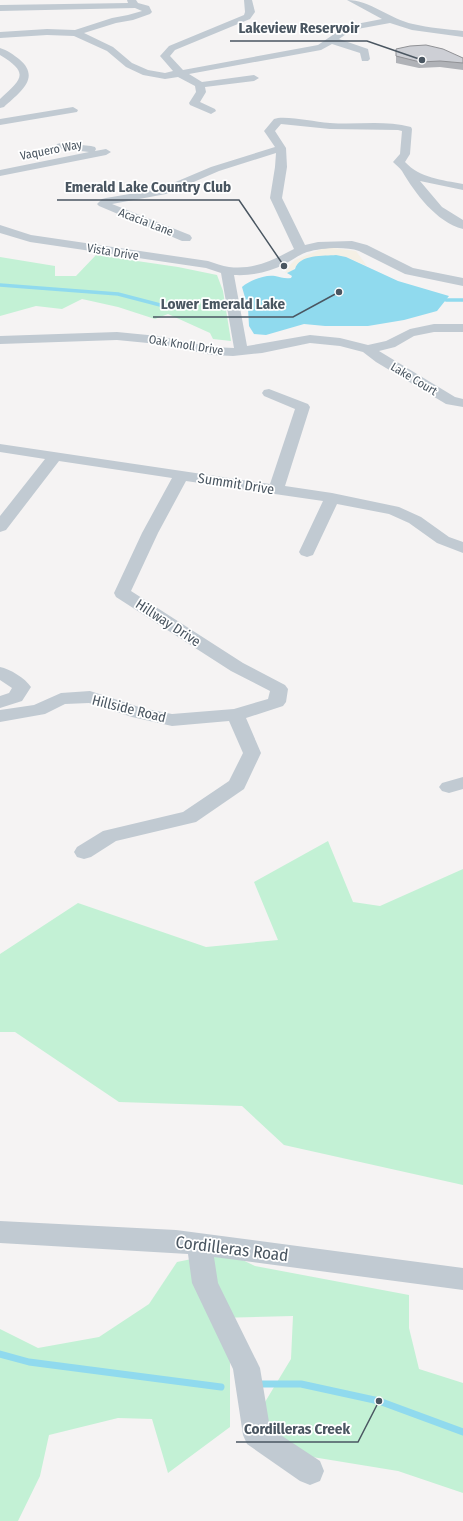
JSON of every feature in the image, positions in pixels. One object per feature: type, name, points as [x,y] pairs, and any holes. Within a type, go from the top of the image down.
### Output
[{"type":"street","points":[[248,0],[250,12],[247,17],[172,48],[165,56],[181,74],[200,85],[254,78]]},
{"type":"street","points":[[351,0],[391,20],[425,30],[463,34]]},
{"type":"street","points":[[0,8],[45,4],[133,3],[148,10],[147,12],[137,16],[115,20],[76,32],[0,35]]},
{"type":"street","points":[[76,32],[110,49],[129,65],[146,73],[165,76],[181,74],[217,65],[314,49],[321,47],[349,28],[391,20]]},
{"type":"street","points":[[331,40],[365,51],[365,59]]},
{"type":"street","points":[[0,51],[16,60],[25,70],[26,76],[24,82],[0,105]]},
{"type":"street","points":[[200,85],[201,92],[194,103],[211,111]]},
{"type":"street","points":[[0,122],[73,110]]},
{"type":"street","points":[[301,250],[276,198],[281,167],[281,148],[269,131],[278,121],[290,119],[330,126],[396,126],[407,129],[405,154],[399,162],[432,205],[450,219],[463,225]]},
{"type":"street","name":"Vaquero Way","points":[[0,174],[106,152],[61,146]]},
{"type":"street","name":"Acacia Lane","points":[[186,238],[103,204],[106,201],[162,192],[215,169],[281,148]]},
{"type":"street","points":[[405,169],[432,182],[463,187]]},
{"type":"street","name":"Vista Drive","points":[[0,229],[30,238],[208,265],[226,271]]},
{"type":"street","points":[[226,271],[245,272],[267,268],[301,250],[318,246],[352,245],[363,248],[409,271],[463,282]]},
{"type":"street","name":"Oak Knoll Drive","points":[[0,340],[117,336],[158,340],[217,352],[241,351],[226,271]]},
{"type":"street","points":[[241,351],[262,349],[310,339],[340,342],[368,348],[390,344],[410,333],[434,328],[463,328]]},
{"type":"street","name":"Lake Court","points":[[368,348],[381,359],[451,401],[463,403]]},
{"type":"street","points":[[269,393],[303,407],[276,490]]},
{"type":"street","name":"Summit Drive","points":[[0,448],[332,498],[393,510],[415,520],[443,540],[463,548]]},
{"type":"street","points":[[0,527],[55,456]]},
{"type":"street","name":"Hillway Drive","points":[[181,476],[157,517],[138,554],[122,593],[237,667],[280,689],[277,702],[236,715]]},
{"type":"street","points":[[307,552],[332,498]]},
{"type":"street","points":[[0,672],[22,687],[16,697],[0,702]]},
{"type":"street","name":"Hillside Road","points":[[0,716],[39,710],[61,699],[90,697],[138,713],[172,720],[236,715]]},
{"type":"street","points":[[84,852],[110,836],[189,817],[237,785],[252,752],[236,715]]},
{"type":"street","name":"Cordilleras Road","points":[[0,1232],[77,1238],[157,1240],[200,1244],[463,1280]]},
{"type":"street","points":[[200,1244],[205,1283],[246,1368],[257,1435],[310,1471]]},
{"type":"green space","points":[[96,255],[178,267],[217,275],[223,291],[231,341],[213,339],[210,333],[168,314],[155,319],[118,307],[82,299],[62,309],[36,306],[0,316],[0,257],[55,266],[55,276],[76,276]]},
{"type":"green space","points":[[328,841],[353,902],[380,906],[463,869],[463,1185],[284,1145],[242,1106],[119,1102],[15,1032],[0,1032],[0,954],[78,903],[206,947],[278,940],[254,882]]},
{"type":"green space","points":[[226,1252],[255,1266],[409,1295],[409,1328],[419,1369],[463,1383],[463,1493],[398,1471],[294,1454],[259,1436],[265,1402],[291,1359],[293,1316],[217,1318],[230,1354],[230,1427],[168,1473],[152,1419],[118,1418],[49,1435],[40,1476],[18,1521],[0,1521],[0,1329],[38,1348],[99,1337],[149,1304],[177,1262]]},
{"type":"sand","points":[[326,247],[356,251],[367,266],[346,257],[326,256],[305,259],[301,261],[292,271],[285,273],[295,260]]},
{"type":"water","points":[[336,255],[346,257],[398,281],[449,296],[437,311],[404,320],[368,326],[325,326],[304,324],[266,335],[254,334],[249,326],[248,308],[242,287],[253,280],[267,276],[291,278],[292,276],[287,273],[295,269],[297,264],[301,261],[312,257]]},
{"type":"building","points":[[426,45],[443,49],[463,58],[463,63],[440,61],[420,62],[396,56],[396,49]]},
{"type":"waterway","points":[[0,285],[118,294],[164,306]]},
{"type":"waterway","points":[[446,300],[463,300]]},
{"type":"waterway","points":[[0,1354],[29,1362],[221,1387]]},
{"type":"waterway","points":[[262,1384],[301,1384],[379,1401],[463,1432]]},
{"type":"place","name":"Lakeview Reservoir","points":[[422,60]]},
{"type":"place","name":"Emerald Lake Country Club","points":[[284,266]]},
{"type":"place","name":"Lower Emerald Lake","points":[[339,292]]},
{"type":"place","name":"Cordilleras Creek","points":[[379,1401]]}]
